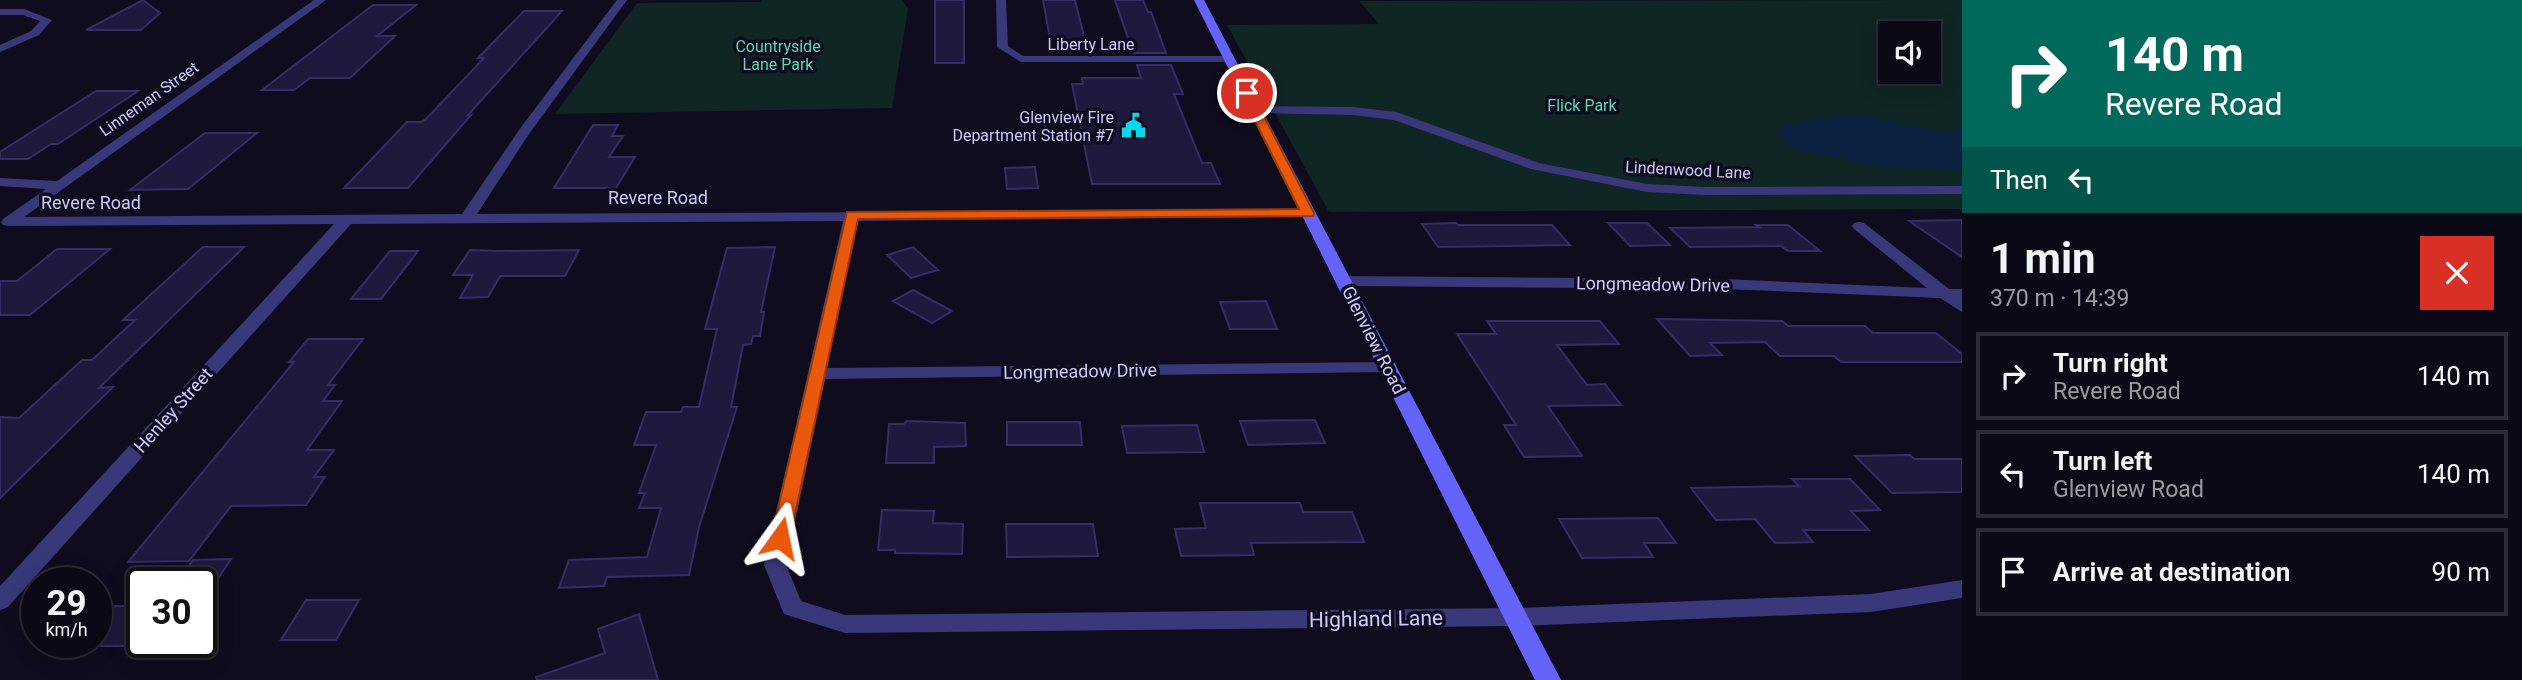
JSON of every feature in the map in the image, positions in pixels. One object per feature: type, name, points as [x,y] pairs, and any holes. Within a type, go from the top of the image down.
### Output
[{"type":"main road","name":"Glenview Road","points":[[1199,0],[1548,680]]},
{"type":"street","name":"Linneman Street","points":[[5,225],[58,184],[321,0]]},
{"type":"street","points":[[467,218],[524,133],[622,0]]},
{"type":"street","name":"Liberty Lane","points":[[1001,0],[1003,47],[1021,59],[1229,59]]},
{"type":"street","points":[[0,12],[24,12],[47,20],[35,33],[0,49]]},
{"type":"street","name":"Lindenwood Lane","points":[[1255,110],[1354,111],[1396,116],[1536,166],[1647,188],[1705,191],[1962,190]]},
{"type":"street","name":"Revere Road","points":[[0,182],[58,184]]},
{"type":"street","name":"Revere Road","points":[[5,225],[347,219],[1308,213]]},
{"type":"street","points":[[815,374],[852,215]]},
{"type":"street","name":"Henley Street","points":[[0,601],[347,219]]},
{"type":"street","points":[[1858,226],[1962,307]]},
{"type":"street","name":"Longmeadow Drive","points":[[1343,281],[1724,284],[1962,294]]},
{"type":"street","name":"Longmeadow Drive","points":[[815,374],[1387,367]]},
{"type":"street","name":"Highland Lane","points":[[815,374],[775,565],[792,607],[845,624],[1516,617],[1871,603],[1962,589]]},
{"type":"green space","name":"Countryside Lane Park","points":[[902,0],[908,9],[892,108],[555,114],[637,3]]},
{"type":"green space","name":"Flick Park","points":[[1962,0],[1962,209],[1329,212],[1227,25],[1379,24],[1359,1]]},
{"type":"water","points":[[1863,115],[1943,132],[1962,128],[1962,169],[1891,168],[1798,150],[1785,141],[1780,126],[1825,117]]},
{"type":"building","points":[[143,0],[160,13],[141,30],[86,30]]},
{"type":"building","points":[[935,0],[964,0],[964,63],[935,63]]},
{"type":"building","points":[[1043,0],[1075,0],[1086,44],[1051,45]]},
{"type":"building","points":[[1115,0],[1143,0],[1148,12],[1151,12],[1166,53],[1133,53]]},
{"type":"building","points":[[373,5],[416,5],[377,36],[395,36],[350,78],[310,78],[294,90],[262,90]]},
{"type":"building","points":[[524,11],[562,11],[468,115],[471,115],[408,188],[344,188],[407,122],[421,122],[426,119],[484,58],[478,58]]},
{"type":"building","points":[[1137,65],[1171,65],[1183,94],[1174,94],[1202,163],[1211,163],[1220,184],[1092,184],[1072,84],[1083,84],[1082,78],[1141,78]]},
{"type":"building","points":[[96,91],[138,91],[58,144],[51,144],[28,159],[0,159],[0,152]]},
{"type":"building","points":[[593,125],[618,125],[612,136],[623,136],[609,157],[635,157],[616,188],[554,188]]},
{"type":"building","points":[[205,133],[257,133],[188,189],[130,190]]},
{"type":"building","points":[[1035,167],[1038,188],[1007,189],[1005,168]]},
{"type":"building","points":[[1962,220],[1962,257],[1909,221]]},
{"type":"building","points":[[1608,223],[1647,223],[1670,245],[1630,246]]},
{"type":"building","points":[[1422,224],[1552,225],[1570,245],[1438,247]]},
{"type":"building","points":[[1756,225],[1788,225],[1820,251],[1788,251],[1781,246],[1690,247],[1670,228],[1759,227]]},
{"type":"building","points":[[203,247],[244,247],[99,388],[113,387],[0,498],[0,417],[19,418],[82,360],[92,360],[135,320],[123,320]]},
{"type":"building","points":[[775,247],[761,312],[764,312],[760,336],[753,336],[751,344],[743,345],[731,407],[737,407],[699,527],[689,575],[607,577],[604,586],[559,588],[569,560],[647,557],[661,508],[639,508],[645,493],[639,493],[656,445],[634,445],[646,412],[681,412],[683,407],[699,407],[717,329],[705,329],[727,248]]},
{"type":"building","points":[[913,247],[938,270],[911,278],[887,255]]},
{"type":"building","points":[[57,249],[110,249],[30,315],[0,315],[0,281],[17,281]]},
{"type":"building","points":[[470,250],[579,250],[565,276],[500,276],[488,297],[460,298],[473,275],[453,275]]},
{"type":"building","points":[[390,251],[418,251],[381,299],[351,299]]},
{"type":"building","points":[[913,290],[952,311],[932,323],[893,301]]},
{"type":"building","points":[[1266,301],[1277,329],[1230,329],[1220,302]]},
{"type":"building","points":[[1657,319],[1782,321],[1788,326],[1865,326],[1873,333],[1936,333],[1962,354],[1962,362],[1841,362],[1834,356],[1780,356],[1765,342],[1710,343],[1722,355],[1690,356]]},
{"type":"building","points":[[1487,321],[1600,321],[1619,344],[1557,345],[1587,385],[1605,384],[1621,405],[1548,406],[1582,456],[1524,457],[1504,425],[1516,425],[1457,334],[1496,334]]},
{"type":"building","points":[[308,339],[363,339],[328,385],[335,385],[323,401],[342,401],[307,450],[334,450],[314,477],[325,477],[306,505],[231,506],[189,561],[128,562],[294,362],[289,362]]},
{"type":"building","points":[[1315,420],[1325,443],[1248,445],[1240,421]]},
{"type":"building","points":[[907,421],[965,423],[966,446],[934,447],[934,463],[886,463],[889,424],[904,424]]},
{"type":"building","points":[[1007,422],[1080,422],[1082,445],[1007,445]]},
{"type":"building","points":[[1197,425],[1204,452],[1127,453],[1122,426]]},
{"type":"building","points":[[1910,455],[1914,459],[1962,459],[1962,492],[1892,493],[1855,456]]},
{"type":"building","points":[[1792,479],[1850,479],[1880,510],[1851,511],[1869,530],[1803,530],[1813,542],[1775,543],[1755,519],[1716,520],[1691,488],[1799,486]]},
{"type":"building","points":[[1200,503],[1300,503],[1303,512],[1352,512],[1364,542],[1251,543],[1254,555],[1181,556],[1175,529],[1206,528]]},
{"type":"building","points":[[882,510],[934,511],[933,523],[963,524],[962,554],[895,553],[895,550],[878,550]]},
{"type":"building","points":[[1658,518],[1676,543],[1644,543],[1653,557],[1582,558],[1559,519]]},
{"type":"building","points":[[1006,524],[1093,524],[1098,556],[1007,557]]},
{"type":"building","points":[[231,559],[217,580],[217,567],[188,567],[193,560]]},
{"type":"building","points":[[306,600],[359,600],[336,640],[281,640]]},
{"type":"building","points":[[112,606],[126,606],[126,646],[112,646]]},
{"type":"building","points":[[639,614],[658,680],[537,680],[536,677],[605,653],[598,629]]},
{"type":"place","name":"Glenview Fire Department Station #7","points":[[1134,126]]},
{"type":"route","points":[[780,538],[852,215],[1308,213],[1247,93]]}]
